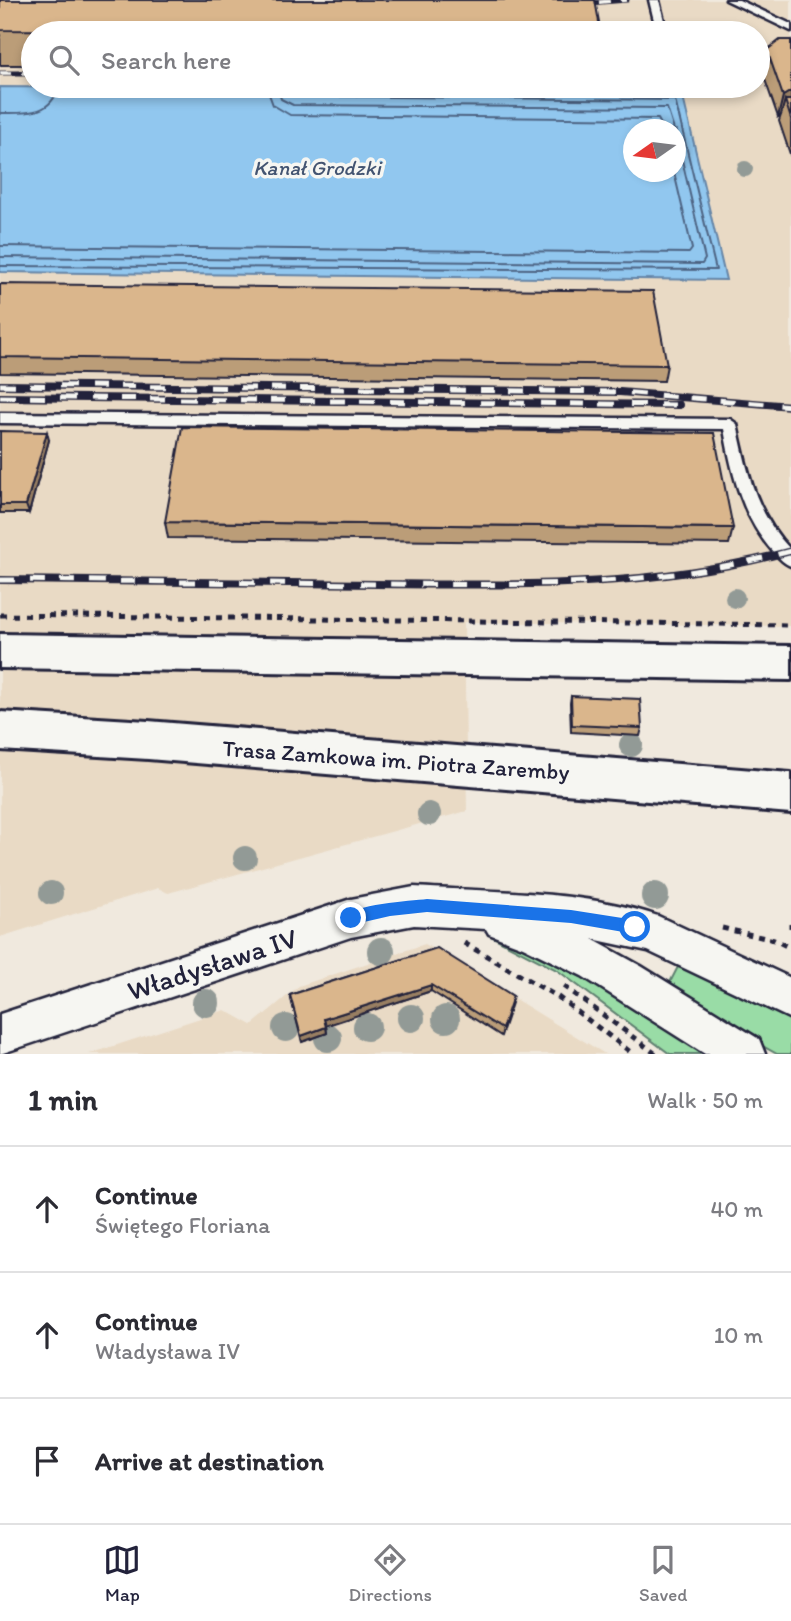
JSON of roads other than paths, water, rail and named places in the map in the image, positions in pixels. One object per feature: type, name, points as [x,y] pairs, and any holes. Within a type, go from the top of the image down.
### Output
[{"type":"main road","points":[[0,651],[791,663]]},
{"type":"main road","name":"Trasa Zamkowa im. Piotra Zaremby","points":[[0,731],[162,741],[791,793]]},
{"type":"street","name":"Władysława IV","points":[[0,1035],[351,918],[390,909],[445,918]]},
{"type":"street","points":[[445,918],[561,915],[635,927],[658,935],[791,999]]},
{"type":"street","points":[[445,918],[517,926],[564,945],[744,1054]]},
{"type":"lane","points":[[654,0],[659,21]]},
{"type":"lane","points":[[731,0],[791,28]]},
{"type":"lane","points":[[0,418],[730,424],[744,493],[759,524],[791,560]]},
{"type":"lane","points":[[0,1035],[2,1054]]},
{"type":"water","name":"Kanał Grodzki","points":[[0,87],[21,87],[21,98],[683,98],[726,280],[0,272]]},
{"type":"railway","points":[[577,4],[627,0]]},
{"type":"railway","points":[[770,49],[791,42]]},
{"type":"railway","points":[[0,73],[21,73]]},
{"type":"railway","points":[[0,385],[620,392],[791,406]]},
{"type":"railway","points":[[0,397],[679,405]]},
{"type":"railway","points":[[0,580],[534,584],[686,572],[791,551]]}]
